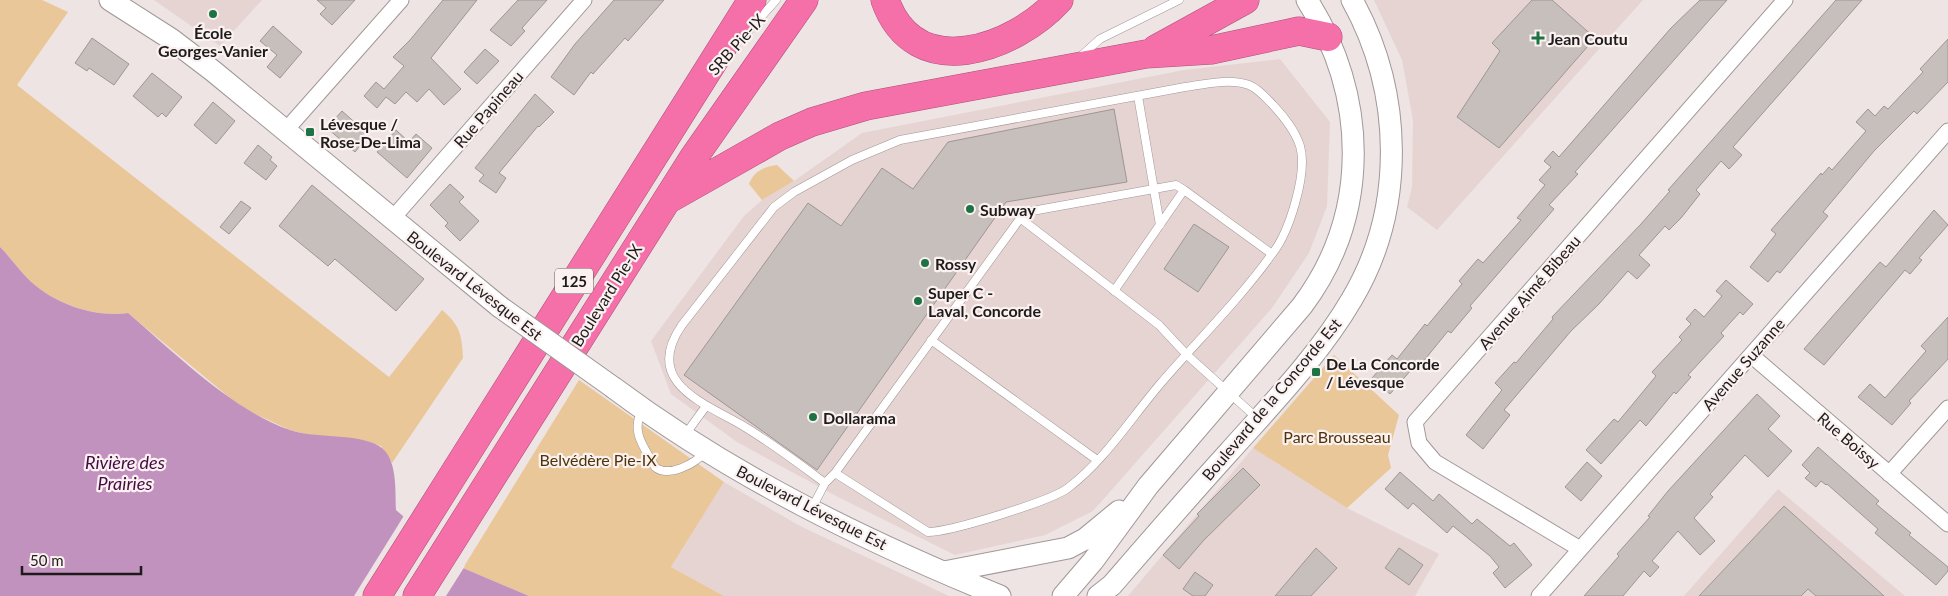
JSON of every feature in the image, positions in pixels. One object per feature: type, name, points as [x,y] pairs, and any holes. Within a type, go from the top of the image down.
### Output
[{"type":"highway","name":"125","points":[[377,596],[752,0]]},
{"type":"highway","name":"Boulevard Pie-IX","points":[[417,596],[666,201],[741,88],[804,0]]},
{"type":"highway","points":[[884,0],[892,17],[910,36],[932,47],[958,51],[977,50],[1005,40],[1035,22],[1059,0]]},
{"type":"highway","points":[[1146,54],[1213,20],[1245,0]]},
{"type":"highway","points":[[666,201],[762,145],[832,116],[881,102],[1146,54],[1210,50],[1299,31],[1328,37]]},
{"type":"street","name":"Boulevard Lévesque Est","points":[[110,0],[171,39],[286,130],[500,307],[643,410],[684,437],[811,510],[1000,596]]},
{"type":"street","points":[[286,130],[401,0]]},
{"type":"street","name":"Rue Papineau","points":[[392,219],[584,0]]},
{"type":"street","points":[[1063,596],[1093,560],[1148,486],[1311,294],[1334,253],[1348,210],[1354,164],[1352,118],[1343,75],[1328,37],[1308,0]]},
{"type":"street","name":"Boulevard de la Concorde Est","points":[[1107,592],[1259,419],[1344,312],[1368,266],[1384,217],[1391,165],[1391,130],[1388,101],[1374,47],[1352,0]]},
{"type":"street","name":"Avenue Aimé Bibeau","points":[[1580,549],[1435,462],[1420,443],[1415,422],[1785,0]]},
{"type":"street","name":"Avenue Suzanne","points":[[1539,596],[1948,131]]},
{"type":"street","name":"Rue Boissy","points":[[1751,355],[1948,524]]},
{"type":"street","points":[[1889,474],[1948,408]]},
{"type":"street","points":[[944,572],[1075,545],[1091,536],[1148,486]]},
{"type":"lane","name":"SRB Pie-IX","points":[[736,44],[776,0]]},
{"type":"lane","points":[[1067,69],[1100,39],[1179,0]]},
{"type":"lane","name":"SRB Pie-IX","points":[[696,89],[729,52]]},
{"type":"lane","points":[[825,483],[740,424],[706,406],[687,393],[675,377],[670,358],[674,338],[755,230],[782,199],[852,160],[900,140],[1194,86],[1233,82],[1251,86],[1283,115],[1300,145],[1301,167],[1288,221],[1280,242],[1250,282],[1080,478],[1055,496],[952,528],[933,532],[920,528],[835,473]]},
{"type":"lane","points":[[1138,96],[1160,225]]},
{"type":"lane","points":[[811,510],[825,483],[835,473],[1020,218],[1032,211],[1176,186],[1272,254]]},
{"type":"lane","points":[[1114,290],[1184,190]]},
{"type":"lane","points":[[1020,218],[1159,326],[1187,355],[1259,419]]},
{"type":"lane","points":[[931,340],[1097,460]]},
{"type":"lane","points":[[684,437],[706,406]]},
{"type":"lane","points":[[643,410],[636,422],[637,430],[657,469],[670,471],[699,458],[706,450]]},
{"type":"shaded area","name":"École Georges-Vanier","points":[[154,0],[262,0],[220,46]]},
{"type":"shaded area","points":[[1374,0],[1643,0],[1437,230],[1407,207],[1412,187],[1413,120],[1402,60]]},
{"type":"shaded area","points":[[1280,59],[1330,122],[1327,206],[1309,253],[1272,308],[1093,511],[1045,535],[955,555],[836,496],[737,442],[671,394],[651,341],[744,216],[762,200],[794,181],[862,133],[1184,70]]},
{"type":"shaded area","points":[[1253,448],[1347,508],[1439,554],[1415,596],[1128,596]]},
{"type":"shaded area","points":[[724,482],[800,526],[949,596],[724,596],[671,567]]},
{"type":"shaded area","points":[[1778,489],[1905,596],[1684,596]]},
{"type":"green space","points":[[0,0],[42,0],[68,12],[17,85],[389,377],[442,310],[453,321],[461,337],[463,358],[392,463],[381,446],[363,440],[318,437],[290,430],[242,408],[128,313],[93,312],[70,306],[60,301],[35,285],[0,247]]},
{"type":"green space","points":[[777,165],[794,181],[762,200],[749,184],[760,170]]},
{"type":"green space","name":"Parc Brousseau","points":[[1334,355],[1399,415],[1388,455],[1391,468],[1347,508],[1253,448]]},
{"type":"green space","name":"Belvédère Pie-IX","points":[[579,380],[724,482],[671,567],[724,596],[529,596],[463,568]]},
{"type":"water","name":"Rivière des Prairies","points":[[0,247],[35,285],[60,301],[70,306],[93,312],[128,313],[205,379],[247,409],[269,421],[300,433],[360,439],[379,446],[390,458],[394,475],[396,510],[463,568],[529,596],[0,596]]},
{"type":"pier","points":[[405,514],[465,566],[446,596],[354,596]]},
{"type":"building","points":[[317,0],[355,0],[332,25],[320,14],[326,8]]},
{"type":"building","points":[[443,0],[477,0],[431,58],[461,89],[444,105],[429,89],[417,102],[406,92],[395,104],[386,97],[377,108],[364,96],[376,82],[384,89],[404,66],[393,57],[410,40]]},
{"type":"building","points":[[518,0],[547,0],[522,28],[525,31],[511,46],[490,30]]},
{"type":"building","points":[[614,0],[664,0],[628,41],[625,38],[593,74],[591,72],[574,95],[551,77],[575,44]]},
{"type":"building","points":[[1532,0],[1552,0],[1595,38],[1499,148],[1457,117],[1500,51],[1492,43]]},
{"type":"building","points":[[1700,0],[1727,0],[1575,172],[1578,174],[1549,205],[1554,209],[1470,306],[1472,308],[1451,333],[1448,331],[1422,363],[1419,361],[1390,394],[1372,378],[1392,355],[1397,359],[1425,324],[1427,326],[1462,284],[1459,281],[1478,259],[1483,263],[1521,220],[1517,218],[1545,185],[1539,180],[1551,167],[1544,161],[1553,151],[1559,157],[1671,28]]},
{"type":"building","points":[[1836,0],[1862,0],[1733,147],[1742,155],[1729,169],[1721,161],[1696,190],[1700,194],[1681,218],[1669,230],[1665,226],[1639,255],[1650,265],[1637,279],[1628,271],[1599,304],[1571,331],[1504,410],[1510,415],[1483,449],[1466,435],[1502,390],[1495,383],[1514,362],[1516,363],[1553,319],[1552,317],[1641,224],[1670,191],[1668,190]]},
{"type":"building","points":[[273,26],[302,52],[280,78],[267,67],[277,55],[260,41]]},
{"type":"building","points":[[92,38],[129,64],[114,85],[89,68],[87,71],[75,63]]},
{"type":"building","points":[[1948,39],[1948,82],[1917,114],[1914,111],[1874,151],[1823,212],[1828,216],[1780,273],[1777,271],[1768,282],[1750,267],[1776,234],[1771,230],[1821,173],[1822,175],[1829,167],[1832,170],[1866,131],[1856,122],[1868,109],[1875,116],[1884,106],[1888,109],[1923,72],[1920,69]]},
{"type":"building","points":[[485,49],[499,61],[477,84],[464,72]]},
{"type":"building","points":[[152,73],[182,97],[166,117],[162,113],[158,117],[133,96]]},
{"type":"building","points":[[535,94],[554,112],[538,126],[499,173],[506,178],[496,193],[479,181],[484,175],[475,168]]},
{"type":"building","points":[[213,102],[235,121],[216,144],[194,125]]},
{"type":"building","points":[[1114,109],[1127,182],[1006,202],[817,470],[684,375],[808,203],[841,226],[882,168],[913,189],[948,142]]},
{"type":"building","points":[[342,111],[369,135],[355,152],[327,128]]},
{"type":"building","points":[[396,130],[409,142],[416,134],[432,148],[407,178],[377,152]]},
{"type":"building","points":[[258,145],[272,157],[270,160],[277,166],[266,180],[244,163]]},
{"type":"building","points":[[450,184],[464,197],[459,202],[479,221],[460,241],[445,226],[448,223],[430,205]]},
{"type":"building","points":[[312,185],[424,279],[396,311],[335,259],[328,266],[279,226]]},
{"type":"building","points":[[241,201],[251,208],[229,234],[220,227]]},
{"type":"building","points":[[1934,210],[1948,225],[1919,258],[1922,260],[1910,274],[1905,270],[1824,365],[1804,349],[1880,262],[1886,267]]},
{"type":"building","points":[[1194,224],[1229,247],[1198,292],[1164,269]]},
{"type":"building","points":[[1726,280],[1753,304],[1743,315],[1740,312],[1721,333],[1724,336],[1688,375],[1691,377],[1676,394],[1674,392],[1646,426],[1640,420],[1601,464],[1586,450],[1614,419],[1618,422],[1656,376],[1652,372],[1682,340],[1679,337],[1691,324],[1686,319],[1695,309],[1704,317],[1722,296],[1716,291]]},
{"type":"building","points":[[1948,317],[1948,359],[1909,401],[1911,403],[1892,425],[1858,397],[1870,384],[1885,398],[1926,351],[1921,346]]},
{"type":"building","points":[[1757,394],[1780,416],[1768,429],[1792,451],[1768,477],[1745,455],[1710,494],[1713,497],[1694,518],[1715,541],[1700,555],[1678,531],[1652,561],[1659,567],[1650,577],[1644,571],[1623,596],[1584,596],[1619,556],[1617,554],[1650,517],[1648,516],[1668,491]]},
{"type":"building","points":[[1818,447],[1879,501],[1876,504],[1911,533],[1909,535],[1948,567],[1948,571],[1936,585],[1875,533],[1878,529],[1827,484],[1821,481],[1816,487],[1805,478],[1810,473],[1802,465]]},
{"type":"building","points":[[1587,462],[1602,476],[1581,501],[1565,487]]},
{"type":"building","points":[[1243,468],[1260,485],[1204,540],[1179,569],[1163,555],[1199,516],[1197,514]]},
{"type":"building","points":[[1400,472],[1433,501],[1439,494],[1472,524],[1477,519],[1510,546],[1514,543],[1532,565],[1505,588],[1493,573],[1499,567],[1490,556],[1453,526],[1447,533],[1413,503],[1408,509],[1385,489]]},
{"type":"building","points":[[1784,506],[1884,596],[1816,596],[1808,589],[1801,596],[1699,596]]},
{"type":"building","points":[[1316,548],[1337,568],[1311,596],[1275,596]]},
{"type":"building","points":[[1399,548],[1423,565],[1409,585],[1385,568]]},
{"type":"building","points":[[1195,572],[1213,585],[1205,596],[1193,596],[1183,589]]},
{"type":"place","name":"École Georges-Vanier","points":[[213,14]]},
{"type":"place","name":"Jean Coutu","points":[[1538,38]]},
{"type":"place","name":"Lévesque / Rose-De-Lima","points":[[310,132]]},
{"type":"place","name":"Subway","points":[[970,209]]},
{"type":"place","name":"Rossy","points":[[925,263]]},
{"type":"place","name":"Super C - Laval, Concorde","points":[[918,301]]},
{"type":"place","name":"De La Concorde / Lévesque","points":[[1316,372]]},
{"type":"place","name":"Dollarama","points":[[813,417]]}]
